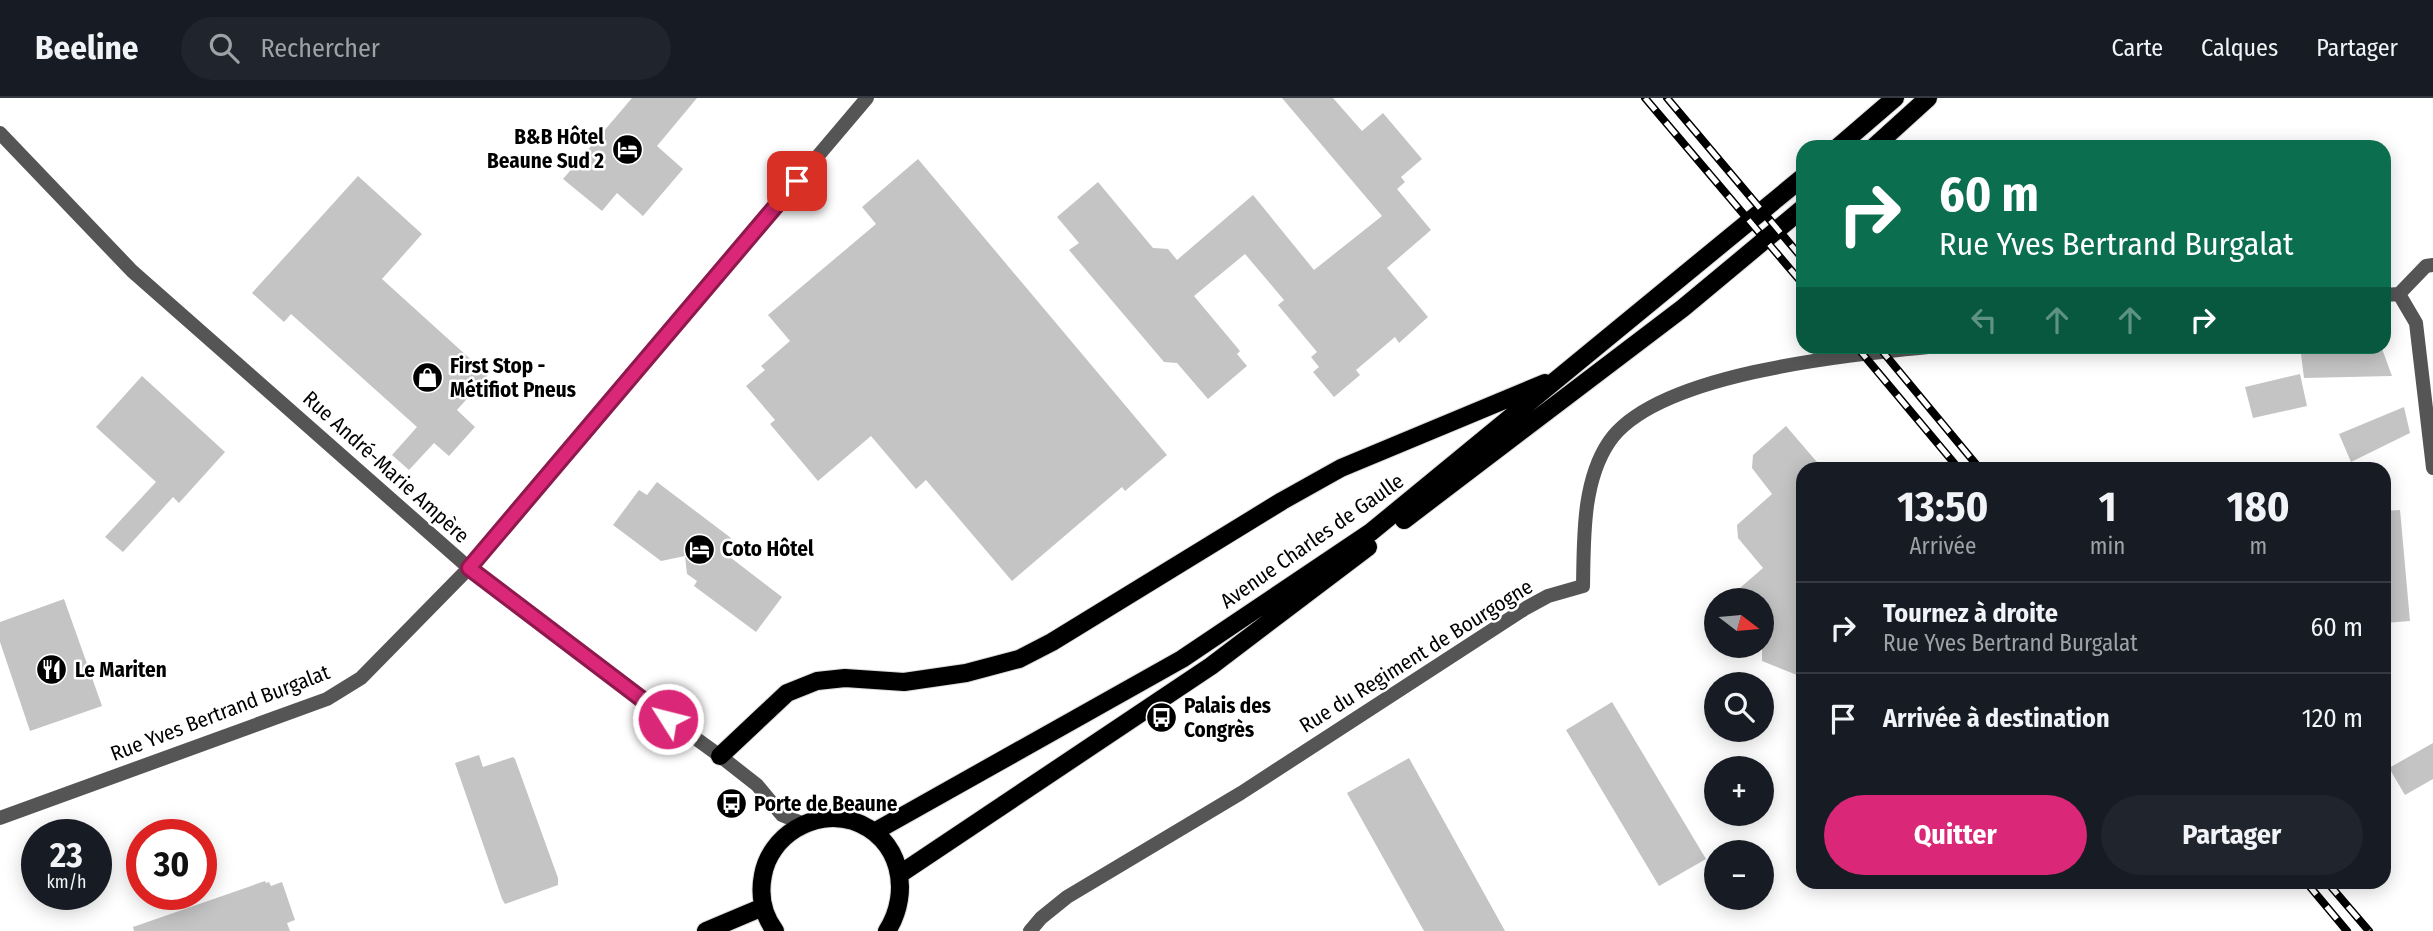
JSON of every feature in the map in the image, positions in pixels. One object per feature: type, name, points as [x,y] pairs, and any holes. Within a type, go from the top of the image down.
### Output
[{"type":"main road","points":[[1846,140],[1895,98]]},
{"type":"main road","points":[[1882,140],[1928,98]]},
{"type":"main road","name":"Avenue Charles de Gaulle","points":[[874,832],[1182,659],[1371,532],[1796,183]]},
{"type":"main road","name":"Avenue Charles de Gaulle","points":[[900,874],[1211,666],[1683,308],[1796,214]]},
{"type":"main road","points":[[720,756],[787,693],[817,681],[845,678],[904,682],[966,673],[1019,659],[1052,642],[1282,501],[1341,468],[1564,375]]},
{"type":"main road","points":[[775,931],[763,907],[761,887],[764,867],[773,849],[787,834],[804,824],[828,818],[852,821],[874,832],[891,851],[900,874],[901,895],[896,916],[887,931]]},
{"type":"main road","points":[[705,931],[763,907]]},
{"type":"street","name":"Rue Yves Bertrand Burgalat","points":[[0,818],[327,699],[361,678],[469,568],[867,98]]},
{"type":"street","name":"Rue André-Marie Ampère","points":[[0,132],[132,271],[469,568],[757,785],[782,815],[804,824]]},
{"type":"street","points":[[2433,265],[2426,266],[2391,294],[2417,323],[2433,468]]},
{"type":"street","name":"Rue du Regiment de Bourgogne","points":[[1030,931],[1041,918],[1068,897],[1241,793],[1526,608],[1548,596],[1583,586],[1584,537],[1598,465],[1610,440],[1633,419],[1661,402],[1738,375],[1795,364],[1875,354]]},
{"type":"building","points":[[632,98],[697,98],[657,146],[683,169],[643,216],[617,193],[602,211],[563,179]]},
{"type":"building","points":[[1282,98],[1333,98],[1362,131],[1383,113],[1422,159],[1401,177],[1405,182],[1397,189],[1431,230],[1387,268],[1428,317],[1399,343],[1395,337],[1356,370],[1360,375],[1334,397],[1313,372],[1319,367],[1311,357],[1317,352],[1278,305],[1284,300],[1245,254],[1194,296],[1240,351],[1237,354],[1247,366],[1208,399],[1177,363],[1164,362],[1069,250],[1079,243],[1057,217],[1098,182],[1153,248],[1168,249],[1177,260],[1253,195],[1314,270],[1382,216]]},
{"type":"building","points":[[918,159],[1167,455],[1125,491],[1122,487],[1012,581],[926,480],[916,489],[871,436],[818,481],[770,424],[775,420],[746,386],[765,370],[761,366],[790,341],[768,315],[876,224],[862,207]]},
{"type":"building","points":[[358,176],[422,234],[382,279],[488,375],[457,410],[475,427],[449,456],[434,443],[409,470],[392,455],[417,427],[291,314],[284,322],[252,293]]},
{"type":"building","points":[[2301,354],[2384,354],[2392,376],[2304,378]]},
{"type":"building","points":[[2300,374],[2307,406],[2253,418],[2245,387]]},
{"type":"building","points":[[142,376],[225,452],[179,503],[173,497],[123,552],[105,537],[156,482],[96,427]]},
{"type":"building","points":[[2404,407],[2410,433],[2351,462],[2339,434]]},
{"type":"building","points":[[1786,426],[1817,462],[1796,462],[1796,675],[1762,661],[1762,658],[1774,658],[1774,588],[1740,588],[1763,568],[1738,538],[1737,525],[1772,494],[1752,468],[1753,455]]},
{"type":"building","points":[[657,482],[731,538],[722,551],[782,597],[756,632],[694,586],[697,581],[687,574],[685,556],[661,561],[613,525],[639,490],[647,495]]},
{"type":"building","points":[[2400,510],[2410,621],[2391,622],[2391,511]]},
{"type":"building","points":[[64,599],[102,706],[30,731],[0,642],[0,622]]},
{"type":"building","points":[[1612,702],[1704,856],[1704,860],[1659,886],[1566,730]]},
{"type":"building","points":[[2433,743],[2433,779],[2405,795],[2391,767]]},
{"type":"building","points":[[479,755],[483,767],[513,757],[515,759],[558,878],[558,885],[505,904],[455,763]]},
{"type":"building","points":[[1409,758],[1505,931],[1424,931],[1347,793]]},
{"type":"building","points":[[265,881],[271,886],[282,882],[295,920],[287,923],[290,931],[134,931],[133,927],[182,910],[217,910],[217,898]]},
{"type":"railway","points":[[1645,98],[1796,276]]},
{"type":"railway","points":[[1667,98],[1796,251]]},
{"type":"railway","points":[[1863,354],[1953,462]]},
{"type":"railway","points":[[1885,354],[1974,462]]},
{"type":"railway","points":[[2312,889],[2347,931]]},
{"type":"railway","points":[[2333,889],[2369,931]]},
{"type":"place","name":"B&B Hôtel Beaune Sud 2","points":[[627,149]]},
{"type":"place","name":"First Stop - Métifiot Pneus","points":[[427,378]]},
{"type":"place","name":"Coto Hôtel","points":[[699,549]]},
{"type":"place","name":"Le Mariten","points":[[52,670]]},
{"type":"place","name":"Palais des Congrès","points":[[1161,718]]},
{"type":"place","name":"Porte de Beaune","points":[[731,804]]},
{"type":"route","points":[[668,719],[469,568],[797,181]]}]
